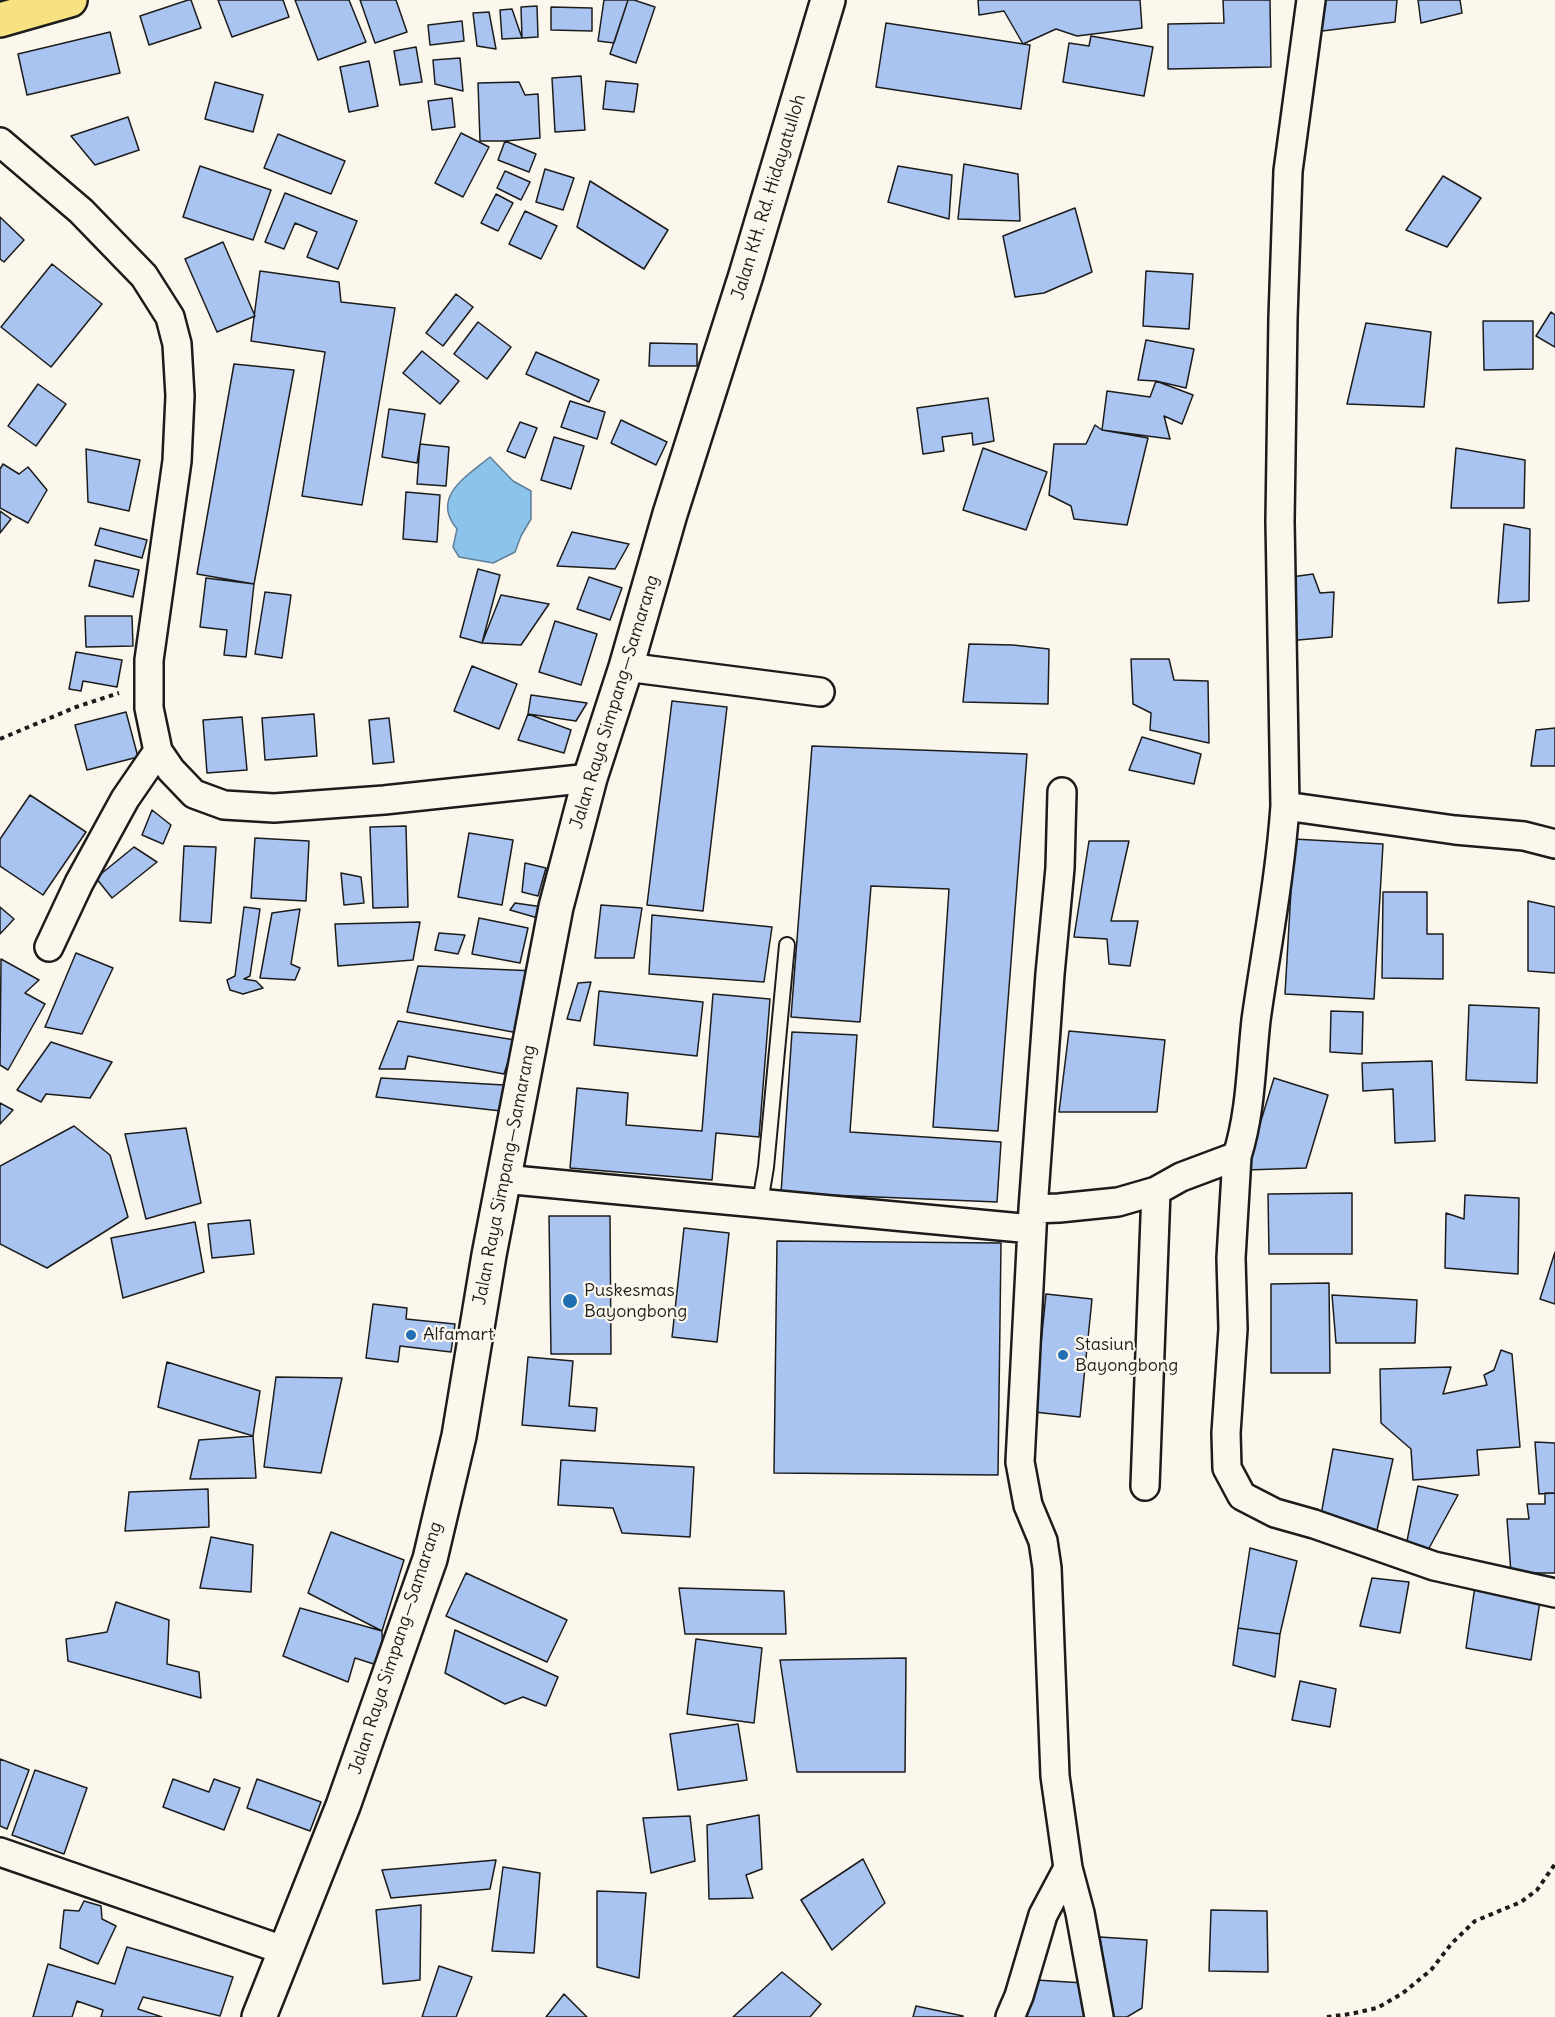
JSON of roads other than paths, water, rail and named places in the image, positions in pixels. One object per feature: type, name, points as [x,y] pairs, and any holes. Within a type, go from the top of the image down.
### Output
[{"type":"main road","points":[[0,20],[69,0]]},
{"type":"main road","name":"Jalan KH. Rd. Hidayatulloh","points":[[709,394],[828,0]]},
{"type":"main road","name":"Jalan Raya Simpang—Samarang","points":[[259,2017],[343,1806],[430,1559],[459,1436],[503,1179],[556,907],[590,778],[709,394]]},
{"type":"street","points":[[1311,0],[1288,171],[1280,521],[1285,806],[1283,840],[1256,1021],[1245,1133],[1238,1156],[1231,1258],[1233,1329],[1226,1433],[1227,1468],[1242,1496],[1275,1513],[1314,1524],[1434,1566],[1555,1593]]},
{"type":"street","points":[[0,142],[81,212],[144,276],[170,317],[177,344],[180,396],[177,461],[149,660],[148,683],[149,708],[158,751],[171,770],[194,794],[224,805],[274,808],[384,801],[590,778]]},
{"type":"street","points":[[626,667],[820,692]]},
{"type":"street","points":[[48,947],[79,883],[125,799],[158,751]]},
{"type":"street","points":[[1062,792],[1060,868],[1050,974],[1033,1219],[1020,1462],[1028,1505],[1043,1542],[1047,1568],[1055,1776],[1068,1868],[1080,1913],[1099,2017]]},
{"type":"street","points":[[1285,806],[1455,830],[1524,836],[1555,844]]},
{"type":"street","points":[[503,1179],[760,1203],[1033,1219],[1059,1209],[1118,1202],[1156,1191],[1181,1177],[1238,1156]]},
{"type":"street","points":[[1145,1486],[1156,1191]]},
{"type":"street","points":[[0,1852],[286,1950]]},
{"type":"street","points":[[1010,2017],[1019,1996],[1042,1915],[1068,1868]]},
{"type":"lane","points":[[760,1203],[766,1167],[787,945]]},
{"type":"water","points":[[490,457],[513,481],[531,491],[531,519],[515,552],[493,563],[459,557],[453,547],[457,529],[450,517],[448,507],[455,488]]},
{"type":"place","name":"Puskesmas Bayongbong","points":[[570,1301]]},
{"type":"place","name":"Alfamart","points":[[411,1335]]},
{"type":"place","name":"Stasiun Bayongbong","points":[[1063,1355]]}]
